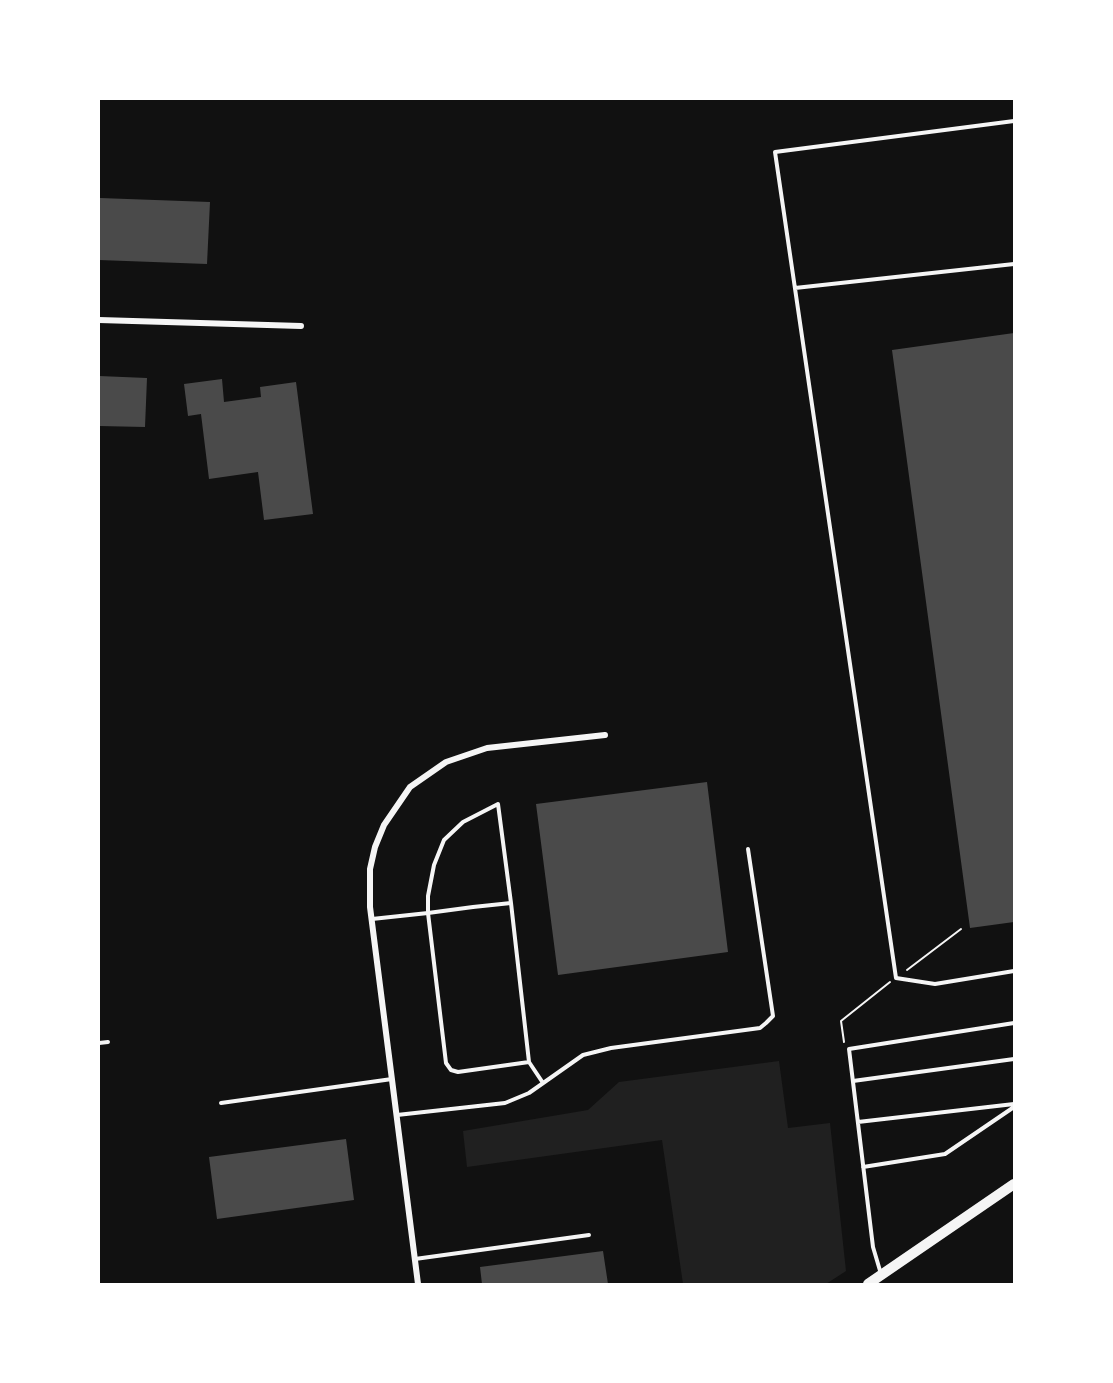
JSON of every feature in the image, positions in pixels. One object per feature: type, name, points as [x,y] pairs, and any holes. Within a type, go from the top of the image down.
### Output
[{"type":"street","points":[[99,320],[301,326]]},
{"type":"street","points":[[418,1284],[371,920],[369,891],[375,847],[384,825],[410,787],[446,762],[487,748],[605,735]]},
{"type":"street","points":[[868,1284],[1014,1184]]},
{"type":"lane","points":[[1014,121],[775,152],[896,978],[935,984],[1014,971]]},
{"type":"lane","points":[[795,288],[1014,264]]},
{"type":"lane","points":[[529,1062],[458,1072],[451,1070],[447,1064],[428,913],[434,865],[444,840],[463,822],[498,804],[529,1062],[543,1083]]},
{"type":"lane","points":[[397,1115],[505,1103],[529,1093],[583,1055],[611,1048],[760,1028],[772,1016],[748,849]]},
{"type":"lane","points":[[371,920],[511,903]]},
{"type":"lane","points":[[881,1275],[873,1247],[849,1049],[1014,1023]]},
{"type":"lane","points":[[99,1043],[108,1042]]},
{"type":"lane","points":[[853,1081],[1014,1059]]},
{"type":"lane","points":[[221,1103],[392,1079]]},
{"type":"lane","points":[[858,1122],[1014,1106]]},
{"type":"lane","points":[[863,1167],[945,1154],[1014,1106]]},
{"type":"lane","points":[[415,1258],[589,1235]]},
{"type":"shaded area","points":[[779,1061],[788,1128],[830,1123],[846,1271],[826,1284],[683,1284],[662,1140],[467,1167],[463,1131],[588,1110],[619,1082]]},
{"type":"building","points":[[100,198],[210,202],[207,264],[99,260]]},
{"type":"building","points":[[1014,333],[1014,922],[970,928],[892,350]]},
{"type":"building","points":[[99,376],[147,378],[145,427],[99,426]]},
{"type":"building","points":[[222,379],[224,402],[261,397],[260,387],[296,382],[313,514],[264,520],[258,472],[209,479],[201,414],[188,416],[184,384]]},
{"type":"building","points":[[707,782],[728,952],[558,975],[536,804]]},
{"type":"building","points":[[346,1139],[354,1200],[217,1219],[209,1157]]},
{"type":"building","points":[[603,1251],[608,1284],[482,1284],[480,1267]]}]
